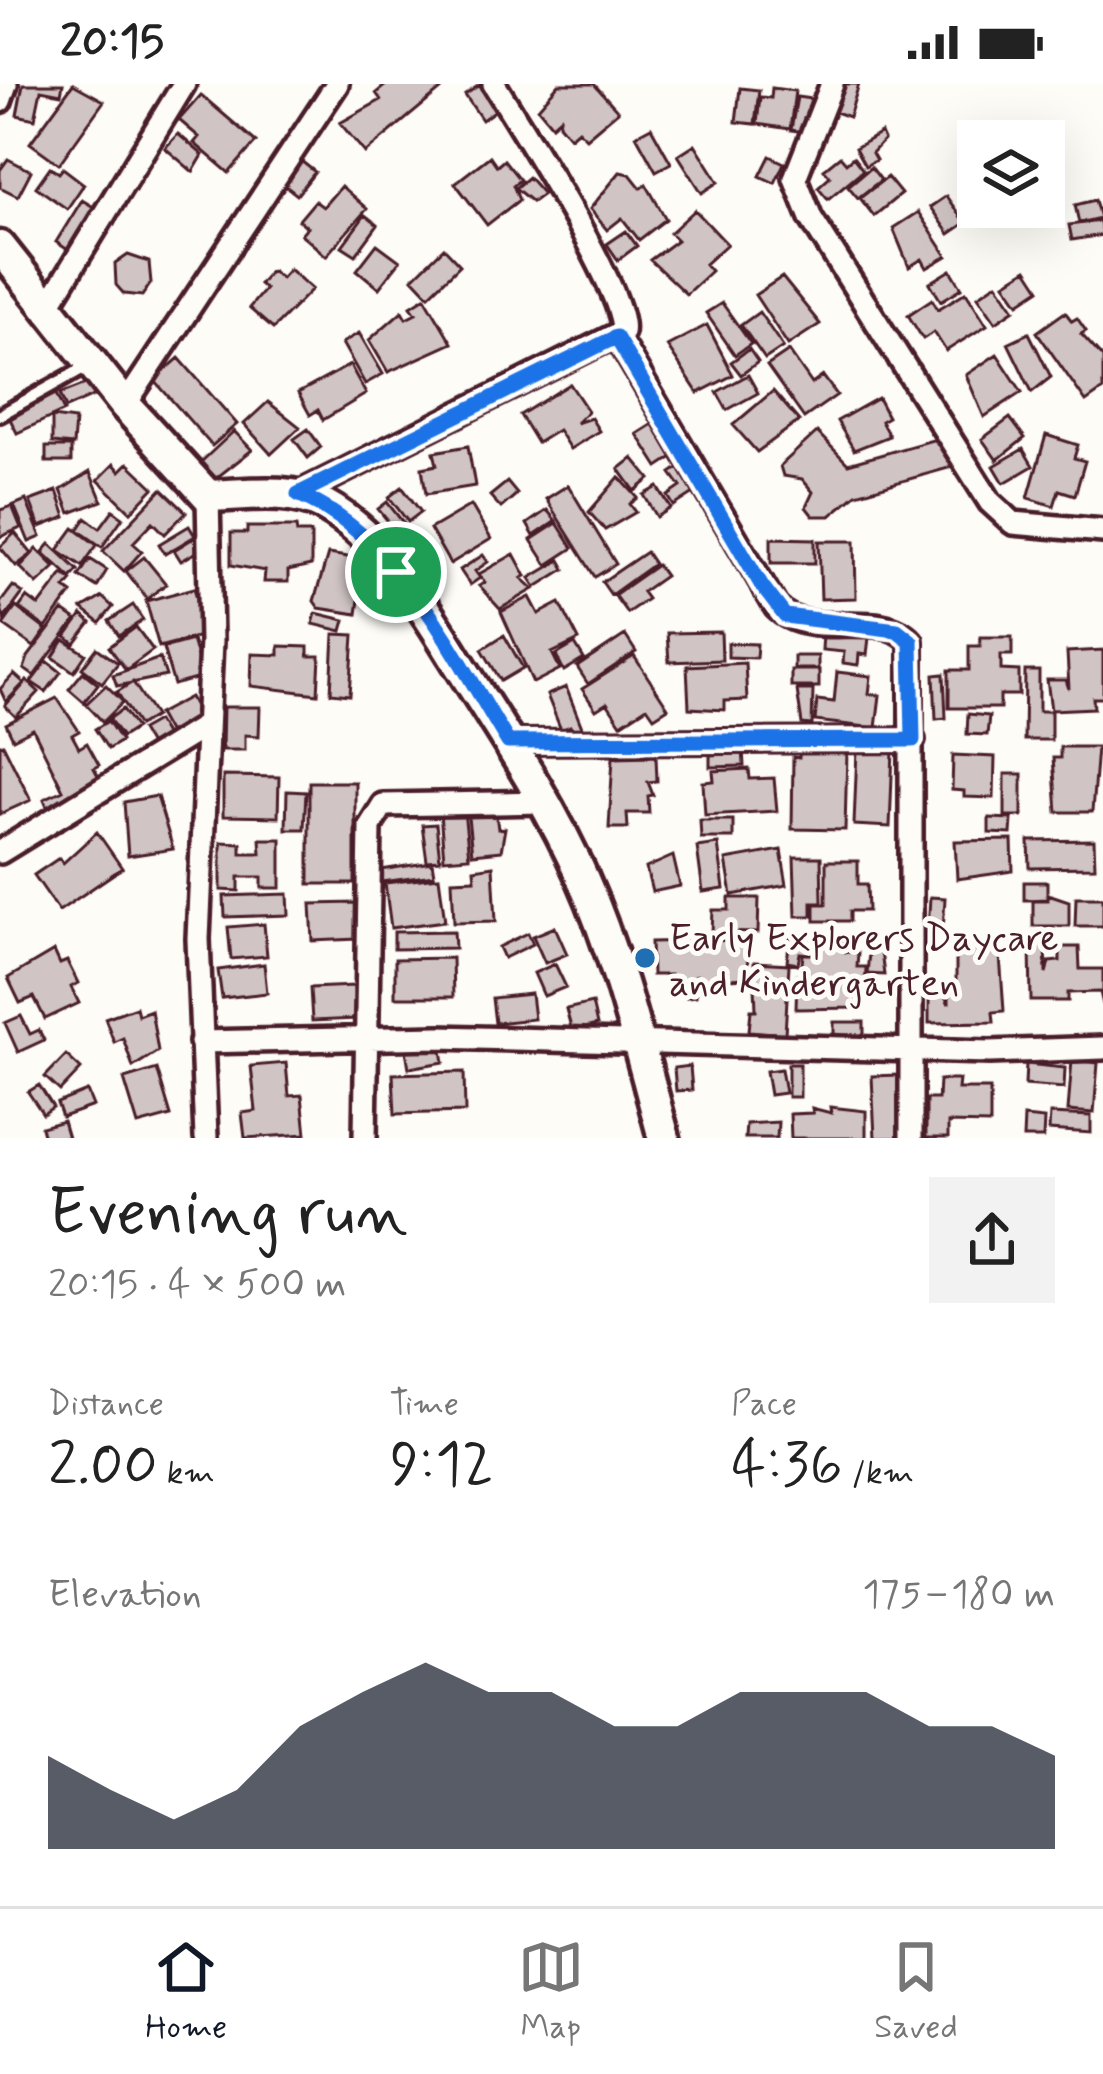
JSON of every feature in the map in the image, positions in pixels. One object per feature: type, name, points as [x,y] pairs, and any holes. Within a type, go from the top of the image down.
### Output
[{"type":"street","points":[[0,101],[6,84]]},
{"type":"street","points":[[50,303],[184,84]]},
{"type":"street","points":[[125,404],[337,84]]},
{"type":"street","points":[[208,496],[298,494],[616,337],[625,317],[494,84]]},
{"type":"street","points":[[832,84],[795,178],[811,218],[990,502],[1013,523],[1103,531]]},
{"type":"street","points":[[0,247],[50,303],[125,404],[208,496],[208,725],[198,939],[206,1138]]},
{"type":"street","points":[[616,337],[762,586],[785,616],[897,630],[911,641],[911,1138]]},
{"type":"street","points":[[298,494],[347,521],[396,572],[544,802],[613,954],[664,1138]]},
{"type":"street","points":[[0,852],[208,725]]},
{"type":"street","points":[[508,742],[913,740]]},
{"type":"street","points":[[364,1138],[370,826],[376,810],[383,805],[544,802]]},
{"type":"street","points":[[201,1042],[368,1038],[909,1049],[1103,1048]]},
{"type":"lane","points":[[0,415],[94,363]]},
{"type":"building","points":[[23,84],[63,84],[61,94],[41,90],[35,119],[17,115]]},
{"type":"building","points":[[73,84],[104,101],[59,164],[30,143]]},
{"type":"building","points":[[387,84],[448,84],[365,153],[340,123],[381,100],[376,93]]},
{"type":"building","points":[[559,84],[594,84],[618,111],[586,138],[578,130],[570,137],[559,124],[560,118],[552,125],[538,108]]},
{"type":"building","points":[[844,84],[859,84],[849,117],[835,112]]},
{"type":"building","points":[[479,85],[496,110],[482,120],[465,95]]},
{"type":"building","points":[[740,88],[759,90],[755,124],[736,122]]},
{"type":"building","points":[[772,88],[795,91],[790,129],[757,124],[760,97],[771,98]]},
{"type":"building","points":[[201,95],[256,142],[229,173],[194,143],[199,137],[179,120]]},
{"type":"building","points":[[797,97],[811,99],[805,132],[791,130]]},
{"type":"building","points":[[651,127],[671,163],[656,171],[636,135]]},
{"type":"building","points":[[881,133],[884,140],[872,153],[876,160],[865,166],[855,148]]},
{"type":"building","points":[[178,134],[203,155],[193,172],[165,148]]},
{"type":"building","points":[[695,144],[719,182],[702,193],[678,155]]},
{"type":"building","points":[[490,156],[497,166],[504,160],[520,180],[513,185],[519,200],[487,225],[455,183]]},
{"type":"building","points":[[770,156],[784,163],[775,183],[760,176]]},
{"type":"building","points":[[840,156],[846,163],[853,157],[863,170],[828,199],[818,187],[830,176],[824,169]]},
{"type":"building","points":[[8,159],[31,171],[18,196],[0,187],[0,170]]},
{"type":"building","points":[[301,161],[315,172],[297,195],[283,184]]},
{"type":"building","points":[[50,167],[59,173],[63,168],[84,184],[67,209],[36,187]]},
{"type":"building","points":[[871,167],[881,180],[858,198],[848,186]]},
{"type":"building","points":[[620,172],[630,174],[641,188],[646,184],[666,219],[639,240],[622,218],[607,230],[590,209]]},
{"type":"building","points":[[528,177],[543,194],[532,202],[515,188]]},
{"type":"building","points":[[887,177],[901,194],[874,216],[860,198]]},
{"type":"building","points":[[341,186],[367,209],[326,256],[301,234],[307,227],[299,220],[315,201],[323,207]]},
{"type":"building","points":[[946,196],[957,212],[958,228],[949,234],[930,207]]},
{"type":"building","points":[[82,200],[97,209],[71,252],[56,242]]},
{"type":"building","points":[[1095,200],[1100,218],[1079,223],[1075,205]]},
{"type":"building","points":[[695,210],[727,244],[705,264],[711,271],[686,294],[650,260],[677,240],[670,233]]},
{"type":"building","points":[[918,212],[947,256],[927,268],[922,259],[909,267],[893,228]]},
{"type":"building","points":[[365,215],[378,225],[356,255],[342,246]]},
{"type":"building","points":[[1100,221],[1102,235],[1072,240],[1069,225]]},
{"type":"building","points":[[626,231],[637,246],[618,260],[607,244]]},
{"type":"building","points":[[377,244],[400,261],[379,288],[357,270]]},
{"type":"building","points":[[444,248],[460,265],[429,295],[413,278]]},
{"type":"building","points":[[128,255],[149,262],[151,283],[142,296],[124,294],[116,285],[115,264]]},
{"type":"building","points":[[289,269],[312,289],[273,329],[249,308],[265,289],[259,284],[271,270],[281,278]]},
{"type":"building","points":[[1027,269],[1040,289],[1019,303],[1005,283]]},
{"type":"building","points":[[951,270],[962,288],[941,301],[930,283]]},
{"type":"building","points":[[782,277],[820,324],[788,345],[755,295]]},
{"type":"building","points":[[997,283],[1015,309],[996,322],[978,296]]},
{"type":"building","points":[[966,292],[987,325],[946,351],[934,332],[923,339],[908,315],[932,299],[938,309]]},
{"type":"building","points":[[425,297],[452,343],[388,372],[369,340],[402,311],[406,318],[416,313],[411,306]]},
{"type":"building","points":[[722,303],[751,344],[735,355],[706,313]]},
{"type":"building","points":[[759,312],[783,347],[765,359],[741,325]]},
{"type":"building","points":[[1065,312],[1072,321],[1077,318],[1086,331],[1081,334],[1103,358],[1103,390],[1086,402],[1037,332]]},
{"type":"building","points":[[707,325],[733,375],[698,393],[667,346]]},
{"type":"building","points":[[359,333],[383,374],[365,384],[342,343]]},
{"type":"building","points":[[1029,333],[1051,377],[1032,392],[1008,343]]},
{"type":"building","points":[[749,349],[758,362],[741,375],[731,362]]},
{"type":"building","points":[[789,351],[812,384],[823,376],[837,395],[804,418],[767,366]]},
{"type":"building","points":[[997,354],[1022,392],[984,417],[966,375]]},
{"type":"building","points":[[179,358],[237,424],[212,446],[154,380]]},
{"type":"building","points":[[350,365],[366,394],[323,420],[318,410],[310,415],[298,393]]},
{"type":"building","points":[[748,375],[758,393],[727,410],[717,392]]},
{"type":"building","points":[[93,381],[98,394],[66,408],[60,394]]},
{"type":"building","points":[[570,384],[588,411],[576,423],[591,418],[599,431],[570,449],[558,430],[537,443],[520,415]]},
{"type":"building","points":[[773,391],[799,421],[757,452],[733,425]]},
{"type":"building","points":[[56,394],[64,411],[17,433],[9,417]]},
{"type":"building","points":[[878,398],[888,417],[881,421],[889,436],[854,450],[837,421]]},
{"type":"building","points":[[268,402],[300,427],[271,454],[244,424]]},
{"type":"building","points":[[52,417],[75,420],[73,445],[52,443]]},
{"type":"building","points":[[1010,418],[1025,438],[997,460],[982,439]]},
{"type":"building","points":[[656,422],[682,451],[658,467],[637,434]]},
{"type":"building","points":[[308,429],[321,447],[308,458],[294,439]]},
{"type":"building","points":[[234,431],[252,450],[215,479],[200,463]]},
{"type":"building","points":[[817,432],[848,464],[943,437],[952,467],[856,494],[830,516],[813,516],[806,507],[813,492],[802,479],[783,476],[780,466]]},
{"type":"building","points":[[1046,435],[1078,445],[1074,458],[1085,461],[1075,495],[1059,490],[1054,506],[1028,498]]},
{"type":"building","points":[[468,446],[475,486],[426,494],[422,468],[437,465],[434,452]]},
{"type":"building","points":[[46,447],[71,447],[71,462],[46,462]]},
{"type":"building","points":[[1023,449],[1033,466],[1004,483],[994,466]]},
{"type":"building","points":[[633,458],[650,479],[635,491],[619,469]]},
{"type":"building","points":[[128,463],[154,488],[131,512],[98,480],[114,464],[120,471]]},
{"type":"building","points":[[684,464],[700,489],[674,506],[668,496],[681,487],[671,473]]},
{"type":"building","points":[[90,472],[102,501],[70,513],[61,490]]},
{"type":"building","points":[[619,477],[638,498],[630,504],[636,512],[605,530],[589,512]]},
{"type":"building","points":[[507,482],[517,494],[501,508],[490,496]]},
{"type":"building","points":[[568,485],[616,564],[595,577],[546,499]]},
{"type":"building","points":[[402,487],[421,512],[408,522],[389,497]]},
{"type":"building","points":[[658,487],[671,508],[657,517],[644,495]]},
{"type":"building","points":[[162,489],[186,512],[165,534],[153,522],[133,543],[142,551],[124,571],[103,551]]},
{"type":"building","points":[[57,491],[66,517],[40,527],[30,501]]},
{"type":"building","points":[[26,500],[41,537],[29,542],[14,505]]},
{"type":"building","points":[[387,502],[405,525],[396,531],[378,509]]},
{"type":"building","points":[[471,505],[491,539],[450,564],[430,529]]},
{"type":"building","points":[[12,506],[21,528],[0,537],[0,510]]},
{"type":"building","points":[[113,510],[123,517],[102,547],[78,530],[86,518],[100,528]]},
{"type":"building","points":[[547,510],[556,521],[534,536],[527,524]]},
{"type":"building","points":[[557,523],[573,548],[547,565],[531,540]]},
{"type":"building","points":[[189,526],[195,536],[165,554],[159,544]]},
{"type":"building","points":[[247,527],[296,527],[297,533],[311,533],[311,566],[288,571],[288,582],[264,582],[265,571],[231,565],[231,533],[247,533]]},
{"type":"building","points":[[74,528],[97,545],[82,566],[58,550]]},
{"type":"building","points":[[15,533],[32,554],[16,566],[0,547]]},
{"type":"building","points":[[197,536],[204,548],[181,561],[174,550]]},
{"type":"building","points":[[771,538],[815,539],[815,563],[771,563]]},
{"type":"building","points":[[819,541],[855,541],[856,598],[821,599]]},
{"type":"building","points":[[50,544],[78,570],[71,578],[43,552]]},
{"type":"building","points":[[37,549],[55,567],[37,584],[20,567]]},
{"type":"building","points":[[646,552],[654,564],[611,595],[602,582]]},
{"type":"building","points":[[328,554],[354,558],[353,569],[363,571],[357,614],[319,608],[314,601]]},
{"type":"building","points":[[514,554],[526,576],[522,578],[534,589],[500,609],[479,586],[485,583],[479,574]]},
{"type":"building","points":[[483,555],[488,562],[475,571],[480,578],[470,585],[460,570]]},
{"type":"building","points":[[144,557],[166,584],[147,599],[126,571]]},
{"type":"building","points":[[90,559],[107,570],[97,587],[79,576]]},
{"type":"building","points":[[560,560],[565,569],[536,587],[530,578]]},
{"type":"building","points":[[657,565],[665,576],[642,592],[647,599],[627,613],[614,595]]},
{"type":"building","points":[[63,574],[72,580],[65,588],[72,593],[46,628],[19,608],[27,597],[39,606]]},
{"type":"building","points":[[13,586],[23,593],[4,619],[0,603]]},
{"type":"building","points":[[194,588],[208,634],[159,647],[146,601]]},
{"type":"building","points":[[102,597],[113,607],[100,623],[82,609]]},
{"type":"building","points":[[530,597],[539,614],[560,603],[579,640],[552,653],[560,669],[533,683],[501,612]]},
{"type":"building","points":[[133,605],[143,620],[119,636],[109,621]]},
{"type":"building","points":[[16,607],[46,630],[34,647],[3,625]]},
{"type":"building","points":[[63,611],[76,620],[34,676],[24,669],[28,657]]},
{"type":"building","points":[[316,613],[345,620],[342,631],[313,624]]},
{"type":"building","points":[[82,615],[91,623],[75,644],[66,637]]},
{"type":"building","points":[[136,627],[153,650],[126,670],[109,647]]},
{"type":"building","points":[[721,632],[722,660],[669,662],[667,633]]},
{"type":"building","points":[[823,633],[869,637],[867,655],[859,654],[858,665],[843,663],[844,652],[822,650]]},
{"type":"building","points":[[334,634],[354,635],[350,695],[331,693]]},
{"type":"building","points":[[504,635],[523,668],[501,681],[482,649]]},
{"type":"building","points":[[625,635],[636,652],[588,684],[577,667]]},
{"type":"building","points":[[980,637],[1012,637],[1012,655],[1001,655],[1001,670],[1019,671],[1019,695],[1000,695],[1000,708],[949,708],[949,670],[969,670],[969,646],[980,646]]},
{"type":"building","points":[[64,640],[86,654],[74,672],[53,657]]},
{"type":"building","points":[[192,640],[203,677],[174,685],[163,648]]},
{"type":"building","points":[[728,643],[757,644],[756,658],[728,657]]},
{"type":"building","points":[[575,644],[584,659],[564,671],[556,655]]},
{"type":"building","points":[[279,646],[308,647],[308,656],[320,656],[318,694],[251,686],[252,654],[279,655]]},
{"type":"building","points":[[97,648],[118,663],[102,683],[82,668]]},
{"type":"building","points":[[1103,650],[1103,698],[1093,698],[1094,708],[1051,710],[1047,680],[1066,680],[1069,689],[1067,652]]},
{"type":"building","points":[[634,656],[668,708],[654,717],[647,707],[621,724],[607,703],[596,710],[582,689]]},
{"type":"building","points":[[794,656],[818,656],[818,669],[794,669]]},
{"type":"building","points":[[160,658],[166,676],[117,686],[113,675]]},
{"type":"building","points":[[47,661],[61,672],[46,692],[31,682]]},
{"type":"building","points":[[745,663],[747,700],[725,701],[725,710],[689,708],[687,666]]},
{"type":"building","points":[[791,670],[819,670],[819,687],[791,687]]},
{"type":"building","points":[[1025,671],[1039,671],[1039,711],[1051,711],[1051,740],[1024,740]]},
{"type":"building","points":[[83,672],[98,684],[84,702],[69,689]]},
{"type":"building","points":[[837,672],[871,676],[869,694],[880,695],[876,728],[815,721],[817,700],[834,702]]},
{"type":"building","points":[[14,674],[24,683],[6,702],[0,689]]},
{"type":"building","points":[[944,674],[946,718],[936,719],[934,675]]},
{"type":"building","points":[[27,681],[39,692],[16,717],[5,706]]},
{"type":"building","points":[[133,682],[155,716],[139,726],[117,692]]},
{"type":"building","points":[[106,685],[123,702],[103,722],[86,704]]},
{"type":"building","points":[[566,687],[583,730],[573,734],[570,726],[561,730],[547,695]]},
{"type":"building","points":[[797,690],[813,690],[812,725],[802,724]]},
{"type":"building","points":[[190,697],[204,724],[173,741],[158,714]]},
{"type":"building","points":[[57,698],[79,731],[72,735],[79,748],[87,743],[99,765],[94,768],[103,785],[49,811],[44,799],[63,790],[33,729],[13,739],[6,724]]},
{"type":"building","points":[[223,707],[260,707],[259,736],[245,735],[245,750],[222,750]]},
{"type":"building","points":[[123,709],[136,728],[122,737],[109,719]]},
{"type":"building","points":[[968,714],[989,716],[987,735],[967,734]]},
{"type":"building","points":[[108,721],[121,741],[108,749],[95,729]]},
{"type":"building","points":[[157,721],[170,743],[154,752],[141,730]]},
{"type":"building","points":[[800,744],[847,751],[845,830],[792,829],[793,757],[799,758]]},
{"type":"building","points":[[0,745],[31,800],[0,814]]},
{"type":"building","points":[[1060,747],[1097,747],[1092,812],[1057,812],[1053,758],[1060,758]]},
{"type":"building","points":[[726,748],[743,748],[744,766],[710,767],[710,755],[726,754]]},
{"type":"building","points":[[857,749],[893,750],[890,827],[854,825]]},
{"type":"building","points":[[953,755],[995,757],[994,798],[964,797],[964,791],[952,790]]},
{"type":"building","points":[[656,756],[657,781],[648,782],[653,795],[648,796],[649,813],[627,813],[628,828],[609,828],[613,757]]},
{"type":"building","points":[[749,769],[750,779],[774,778],[777,811],[705,815],[703,782],[714,781],[713,771]]},
{"type":"building","points":[[1005,774],[1022,774],[1022,816],[1005,816]]},
{"type":"building","points":[[223,776],[279,777],[278,817],[223,816]]},
{"type":"building","points":[[309,782],[355,782],[355,884],[309,884]]},
{"type":"building","points":[[287,791],[306,792],[304,829],[286,829]]},
{"type":"building","points":[[157,796],[173,849],[128,856],[124,802]]},
{"type":"building","points":[[464,811],[469,857],[444,859],[440,813]]},
{"type":"building","points":[[496,814],[498,829],[505,828],[501,851],[472,854],[468,817]]},
{"type":"building","points":[[989,818],[1012,819],[1011,834],[989,833]]},
{"type":"building","points":[[700,820],[733,820],[733,838],[701,838]]},
{"type":"building","points":[[436,824],[440,860],[427,861],[422,825]]},
{"type":"building","points":[[97,832],[122,868],[59,911],[34,875],[59,858],[63,863]]},
{"type":"building","points":[[260,839],[281,839],[281,888],[262,888],[262,877],[239,877],[239,891],[221,890],[221,842],[241,843],[241,853],[261,853]]},
{"type":"building","points":[[1012,840],[1013,871],[957,879],[955,841]]},
{"type":"building","points":[[1094,840],[1095,867],[1030,868],[1029,841]]},
{"type":"building","points":[[718,844],[724,889],[703,892],[697,847]]},
{"type":"building","points":[[781,850],[787,885],[732,895],[726,860]]},
{"type":"building","points":[[673,856],[680,886],[652,892],[646,868]]},
{"type":"building","points":[[794,857],[821,857],[822,902],[812,902],[812,916],[796,916]]},
{"type":"building","points":[[826,861],[858,861],[858,884],[867,884],[868,911],[850,911],[850,921],[815,921],[815,904],[826,904]]},
{"type":"building","points":[[432,862],[434,875],[382,882],[381,870]]},
{"type":"building","points":[[493,866],[496,921],[454,922],[452,880],[475,879],[474,869]]},
{"type":"building","points":[[439,877],[445,921],[391,928],[385,883]]},
{"type":"building","points":[[1024,882],[1047,882],[1047,899],[1024,900]]},
{"type":"building","points":[[288,894],[289,915],[225,917],[224,896]]},
{"type":"building","points":[[1048,894],[1069,901],[1069,926],[1033,926],[1033,900],[1048,900]]},
{"type":"building","points":[[930,897],[945,898],[943,931],[928,930]]},
{"type":"building","points":[[1076,897],[1103,897],[1103,926],[1075,926]]},
{"type":"building","points":[[729,898],[759,898],[758,933],[712,932],[713,910],[729,910]]},
{"type":"building","points":[[357,903],[358,939],[313,941],[311,904]]},
{"type":"building","points":[[264,924],[267,956],[231,959],[228,927]]},
{"type":"building","points":[[555,927],[567,954],[545,963],[533,936]]},
{"type":"building","points":[[454,931],[455,948],[394,949],[394,932]]},
{"type":"building","points":[[528,933],[533,944],[504,958],[499,947]]},
{"type":"building","points":[[814,934],[846,935],[846,952],[858,953],[857,967],[866,967],[865,993],[856,993],[856,1008],[796,1009],[797,974],[801,974],[803,954],[813,954]]},
{"type":"building","points":[[790,935],[810,938],[808,954],[800,953],[798,964],[787,962]]},
{"type":"building","points":[[747,940],[748,978],[727,979],[722,971],[722,983],[698,983],[696,974],[696,996],[687,997],[687,983],[670,983],[670,975],[652,975],[651,942]]},
{"type":"building","points":[[870,942],[880,943],[884,975],[867,974]]},
{"type":"building","points":[[956,942],[999,942],[1004,1011],[993,1012],[994,1022],[929,1023],[929,994],[944,994],[949,1004],[949,992],[956,992]]},
{"type":"building","points":[[1030,946],[1045,946],[1046,973],[1049,962],[1060,961],[1060,947],[1079,947],[1080,969],[1103,969],[1103,1005],[1100,992],[1068,993],[1068,1001],[1031,1001]]},
{"type":"building","points":[[54,951],[60,964],[67,961],[78,983],[71,987],[79,1003],[45,1019],[34,997],[20,1003],[8,978]]},
{"type":"building","points":[[452,958],[453,997],[395,997],[395,959]]},
{"type":"building","points":[[754,962],[789,964],[785,1034],[749,1031],[751,1010],[756,1010]]},
{"type":"building","points":[[264,964],[267,993],[222,998],[218,970]]},
{"type":"building","points":[[555,964],[566,987],[544,996],[534,973]]},
{"type":"building","points":[[354,986],[356,1019],[312,1021],[310,988]]},
{"type":"building","points":[[531,994],[534,1019],[495,1023],[492,998]]},
{"type":"building","points":[[592,1003],[597,1025],[572,1031],[566,1009]]},
{"type":"building","points":[[136,1007],[138,1015],[151,1010],[158,1051],[133,1067],[123,1038],[114,1042],[105,1018]]},
{"type":"building","points":[[21,1016],[30,1034],[39,1030],[44,1040],[18,1052],[5,1023]]},
{"type":"building","points":[[834,1022],[864,1022],[864,1035],[834,1036]]},
{"type":"building","points":[[441,1045],[444,1062],[409,1068],[406,1050]]},
{"type":"building","points":[[66,1055],[81,1069],[60,1091],[45,1077]]},
{"type":"building","points":[[1072,1060],[1098,1063],[1094,1113],[1068,1111]]},
{"type":"building","points":[[286,1063],[289,1096],[302,1095],[306,1134],[245,1138],[242,1113],[256,1111],[251,1066]]},
{"type":"building","points":[[788,1064],[800,1064],[800,1097],[788,1097]]},
{"type":"building","points":[[1026,1064],[1065,1068],[1064,1088],[1025,1085]]},
{"type":"building","points":[[690,1066],[692,1090],[676,1091],[674,1068]]},
{"type":"building","points":[[157,1069],[171,1116],[138,1125],[124,1079]]},
{"type":"building","points":[[781,1069],[785,1093],[770,1095],[766,1071]]},
{"type":"building","points":[[464,1072],[465,1112],[395,1114],[393,1074]]},
{"type":"building","points":[[898,1075],[900,1138],[875,1138],[872,1076]]},
{"type":"building","points":[[939,1080],[959,1080],[958,1089],[990,1089],[990,1124],[948,1123],[948,1138],[926,1138],[926,1099],[938,1099]]},
{"type":"building","points":[[39,1085],[53,1107],[43,1114],[28,1092]]},
{"type":"building","points":[[87,1091],[93,1106],[62,1117],[57,1103]]},
{"type":"building","points":[[830,1107],[866,1111],[866,1138],[791,1138],[790,1114],[813,1113],[812,1108],[831,1113]]},
{"type":"building","points":[[1050,1114],[1091,1116],[1091,1133],[1049,1130]]},
{"type":"building","points":[[1024,1117],[1044,1119],[1043,1138],[1023,1138]]},
{"type":"building","points":[[63,1121],[68,1138],[44,1138],[41,1127]]},
{"type":"building","points":[[778,1122],[777,1138],[745,1138],[746,1124]]},
{"type":"place","name":"Early Explorers Daycare and Kindergarten","points":[[645,958]]},
{"type":"route","points":[[616,337],[776,607],[798,622],[897,630],[911,641],[913,740],[783,737],[508,742],[421,602],[396,572],[347,521],[298,494],[616,337]]}]
